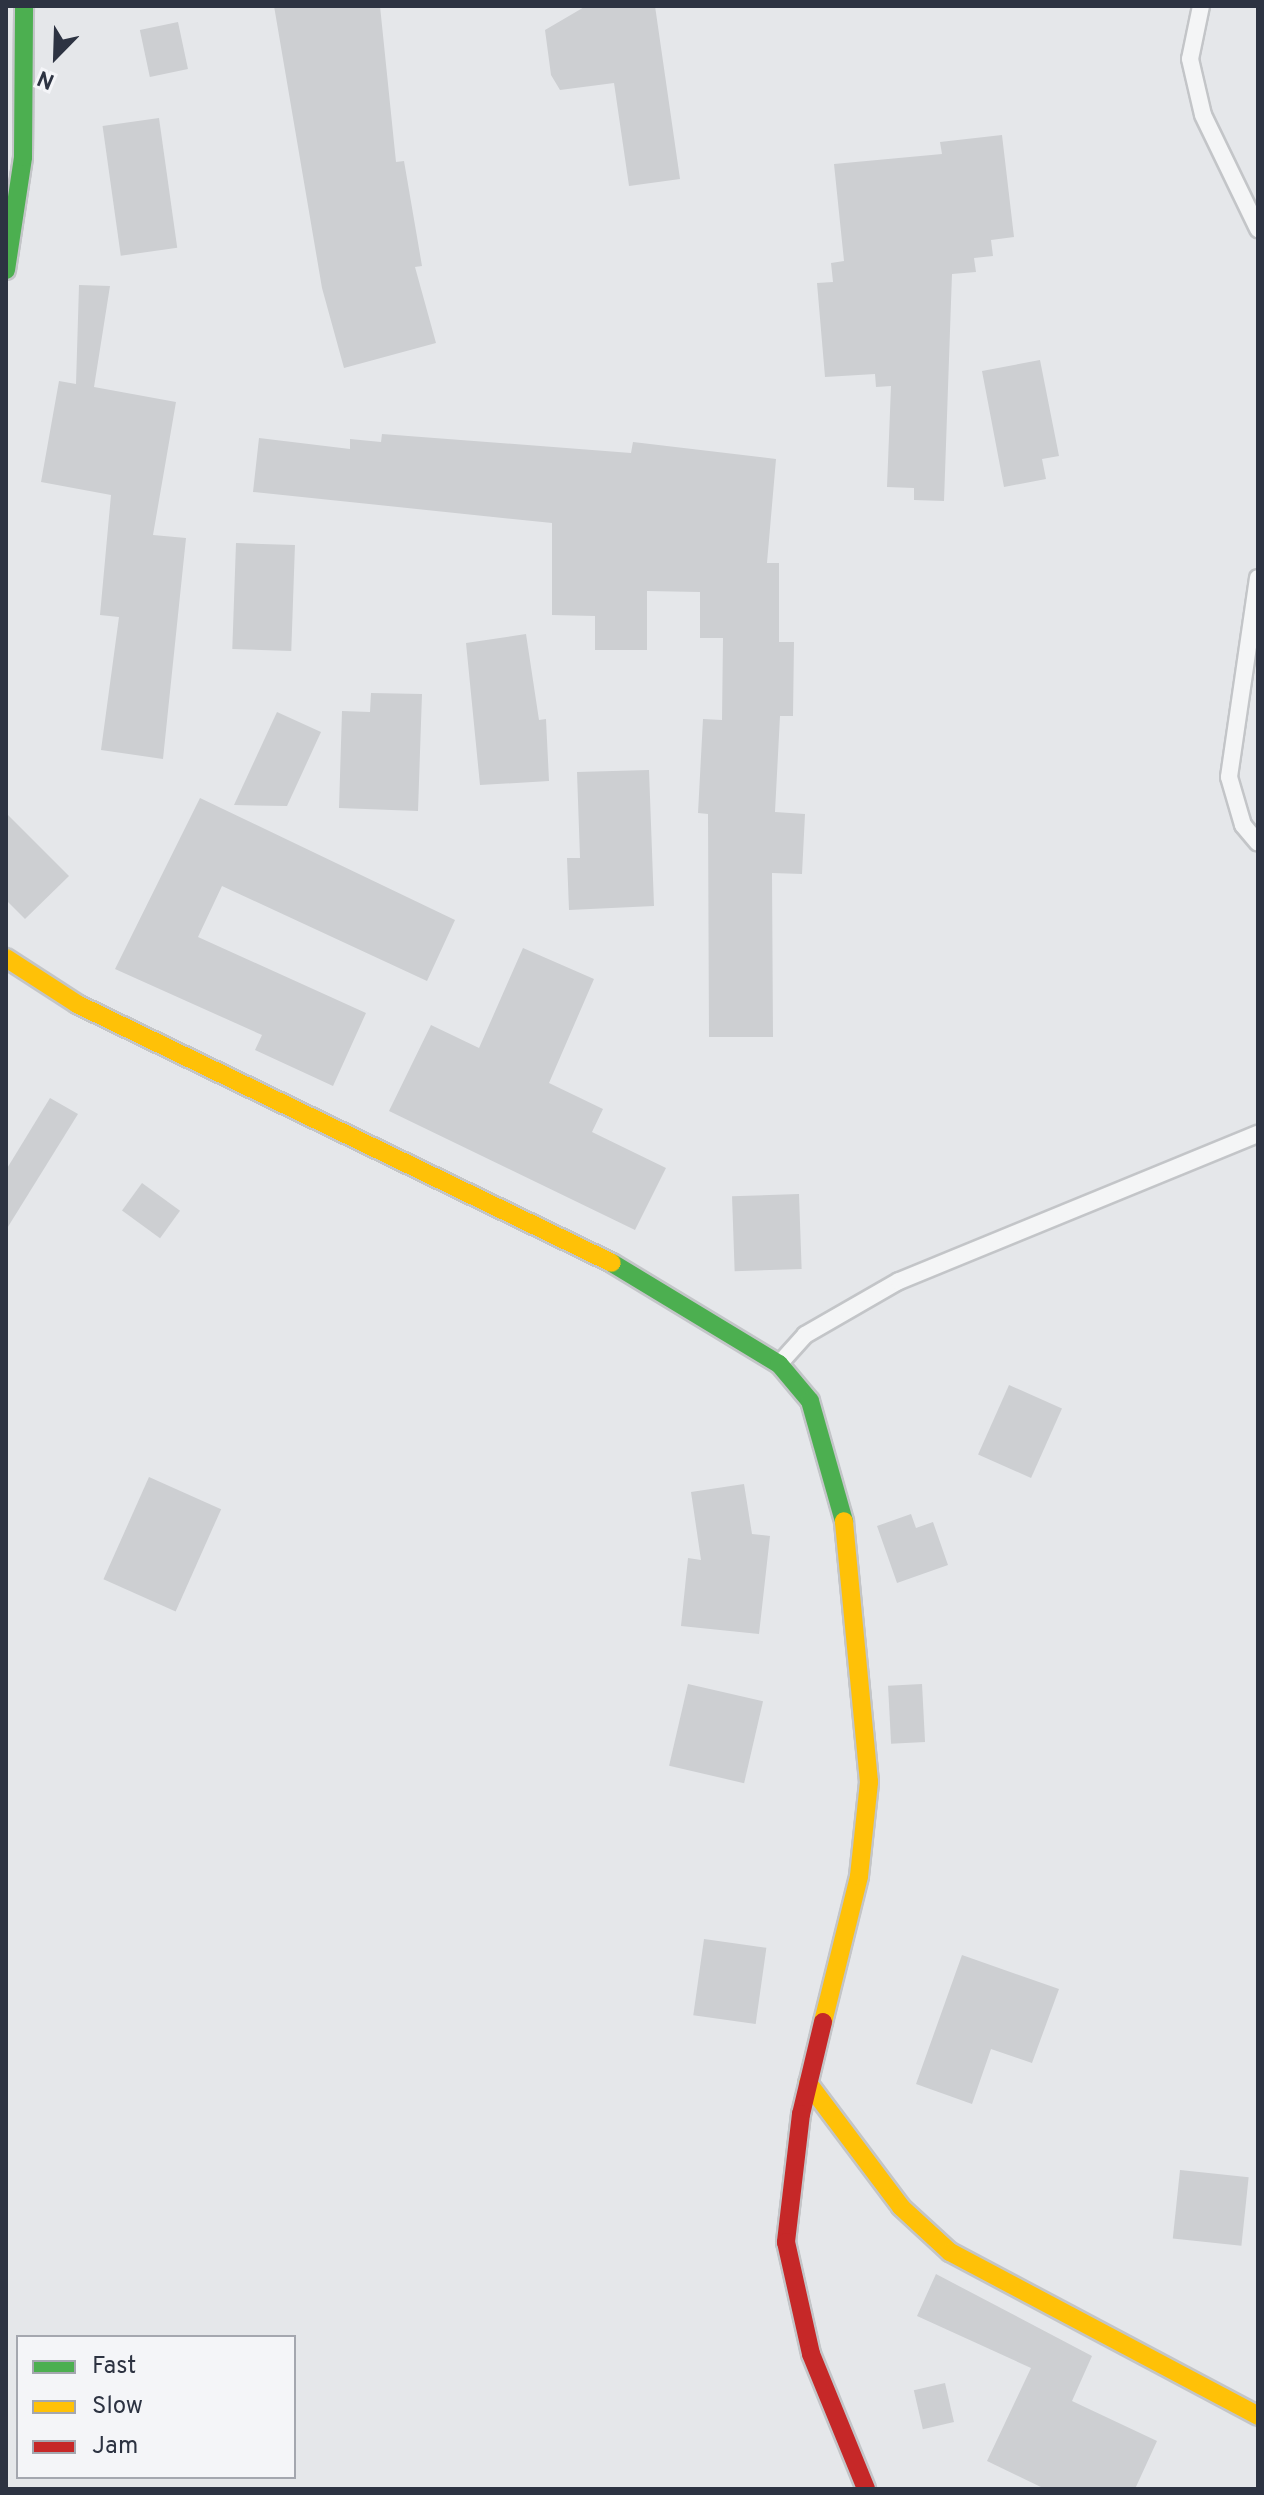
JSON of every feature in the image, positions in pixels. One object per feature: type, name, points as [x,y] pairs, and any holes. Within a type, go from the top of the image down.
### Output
[{"type":"main road","points":[[6,270],[23,157],[24,6]]},
{"type":"main road","points":[[6,958],[77,1004],[659,1286],[779,1364],[810,1401],[847,1533],[868,1738],[859,1876],[808,2083],[786,2242],[811,2354],[866,2489]]},
{"type":"main road","points":[[808,2083],[901,2207],[950,2252],[1258,2416]]},
{"type":"lane","points":[[1201,6],[1190,59],[1203,115],[1258,229]]},
{"type":"lane","points":[[1258,578],[1229,777],[1243,825],[1258,843]]},
{"type":"lane","points":[[779,1364],[805,1335],[899,1281],[1258,1134]]},
{"type":"building","points":[[274,6],[380,6],[396,162],[404,161],[422,266],[415,267],[436,343],[344,368],[322,288]]},
{"type":"building","points":[[586,6],[655,6],[680,179],[629,186],[614,83],[560,90],[551,75],[545,30]]},
{"type":"building","points":[[178,22],[188,69],[150,77],[140,30]]},
{"type":"building","points":[[159,118],[177,248],[121,256],[103,126]]},
{"type":"building","points":[[1002,135],[1014,237],[991,240],[993,256],[974,258],[976,272],[952,274],[944,501],[914,500],[914,488],[887,487],[891,386],[876,387],[875,374],[825,377],[817,283],[833,282],[831,263],[844,261],[834,164],[942,154],[940,142]]},
{"type":"building","points":[[79,285],[110,286],[94,387],[176,402],[153,535],[186,538],[163,759],[101,750],[119,617],[100,615],[111,495],[41,482],[59,381],[76,384]]},
{"type":"building","points":[[1040,360],[1059,456],[1042,459],[1046,479],[1004,487],[982,371]]},
{"type":"building","points":[[382,434],[631,453],[633,442],[776,459],[767,563],[779,563],[779,642],[794,642],[793,716],[780,716],[775,812],[805,814],[802,874],[772,873],[773,1037],[709,1037],[708,814],[698,813],[703,719],[722,720],[723,638],[700,638],[700,592],[647,591],[647,650],[595,650],[595,616],[552,615],[552,523],[253,492],[259,438],[350,449],[350,439],[381,442]]},
{"type":"building","points":[[236,543],[295,545],[291,651],[232,649]]},
{"type":"building","points":[[526,634],[539,720],[546,719],[549,781],[480,785],[466,643]]},
{"type":"building","points":[[371,693],[422,694],[418,811],[339,808],[342,711],[370,712]]},
{"type":"building","points":[[277,712],[321,732],[287,806],[234,805]]},
{"type":"building","points":[[649,770],[654,906],[569,910],[567,858],[580,858],[577,772]]},
{"type":"building","points":[[200,798],[455,920],[427,981],[222,886],[198,937],[366,1013],[333,1086],[255,1050],[262,1035],[115,969]]},
{"type":"building","points":[[6,813],[69,876],[25,919],[6,900]]},
{"type":"building","points":[[523,948],[594,979],[549,1083],[603,1109],[592,1132],[666,1168],[635,1230],[389,1111],[431,1025],[479,1048]]},
{"type":"building","points":[[50,1098],[78,1114],[6,1230],[6,1170]]},
{"type":"building","points":[[142,1183],[180,1211],[160,1238],[122,1211]]},
{"type":"building","points":[[799,1194],[802,1269],[735,1271],[732,1196]]},
{"type":"building","points":[[1009,1385],[1062,1409],[1031,1478],[978,1454]]},
{"type":"building","points":[[149,1477],[221,1509],[176,1611],[103,1579]]},
{"type":"building","points":[[744,1484],[752,1534],[770,1536],[759,1634],[681,1626],[688,1558],[701,1560],[691,1492]]},
{"type":"building","points":[[911,1514],[916,1528],[933,1522],[948,1565],[897,1583],[877,1526]]},
{"type":"building","points":[[688,1684],[763,1701],[744,1783],[669,1766]]},
{"type":"building","points":[[922,1684],[925,1742],[891,1744],[888,1686]]},
{"type":"building","points":[[704,1939],[766,1948],[756,2024],[693,2015]]},
{"type":"building","points":[[962,1955],[1059,1989],[1032,2063],[991,2049],[972,2104],[916,2084]]},
{"type":"building","points":[[1180,2170],[1249,2177],[1241,2246],[1173,2239]]},
{"type":"building","points":[[936,2274],[1092,2356],[1072,2401],[1157,2441],[1135,2489],[1045,2489],[987,2461],[1031,2368],[917,2316]]},
{"type":"building","points":[[945,2383],[954,2422],[923,2429],[914,2390]]},
{"type":"traffic: fast","points":[[6,270],[23,157],[24,6]]},
{"type":"traffic: fast","points":[[612,1263],[779,1364],[810,1401],[844,1521]]},
{"type":"traffic: slow","points":[[6,958],[77,1004],[612,1263]]},
{"type":"traffic: slow","points":[[823,2022],[859,1876],[869,1782],[844,1521]]},
{"type":"traffic: slow","points":[[808,2083],[901,2207],[950,2252],[1258,2416]]},
{"type":"traffic: jam","points":[[823,2022],[801,2114],[786,2242],[811,2354],[866,2489]]}]
